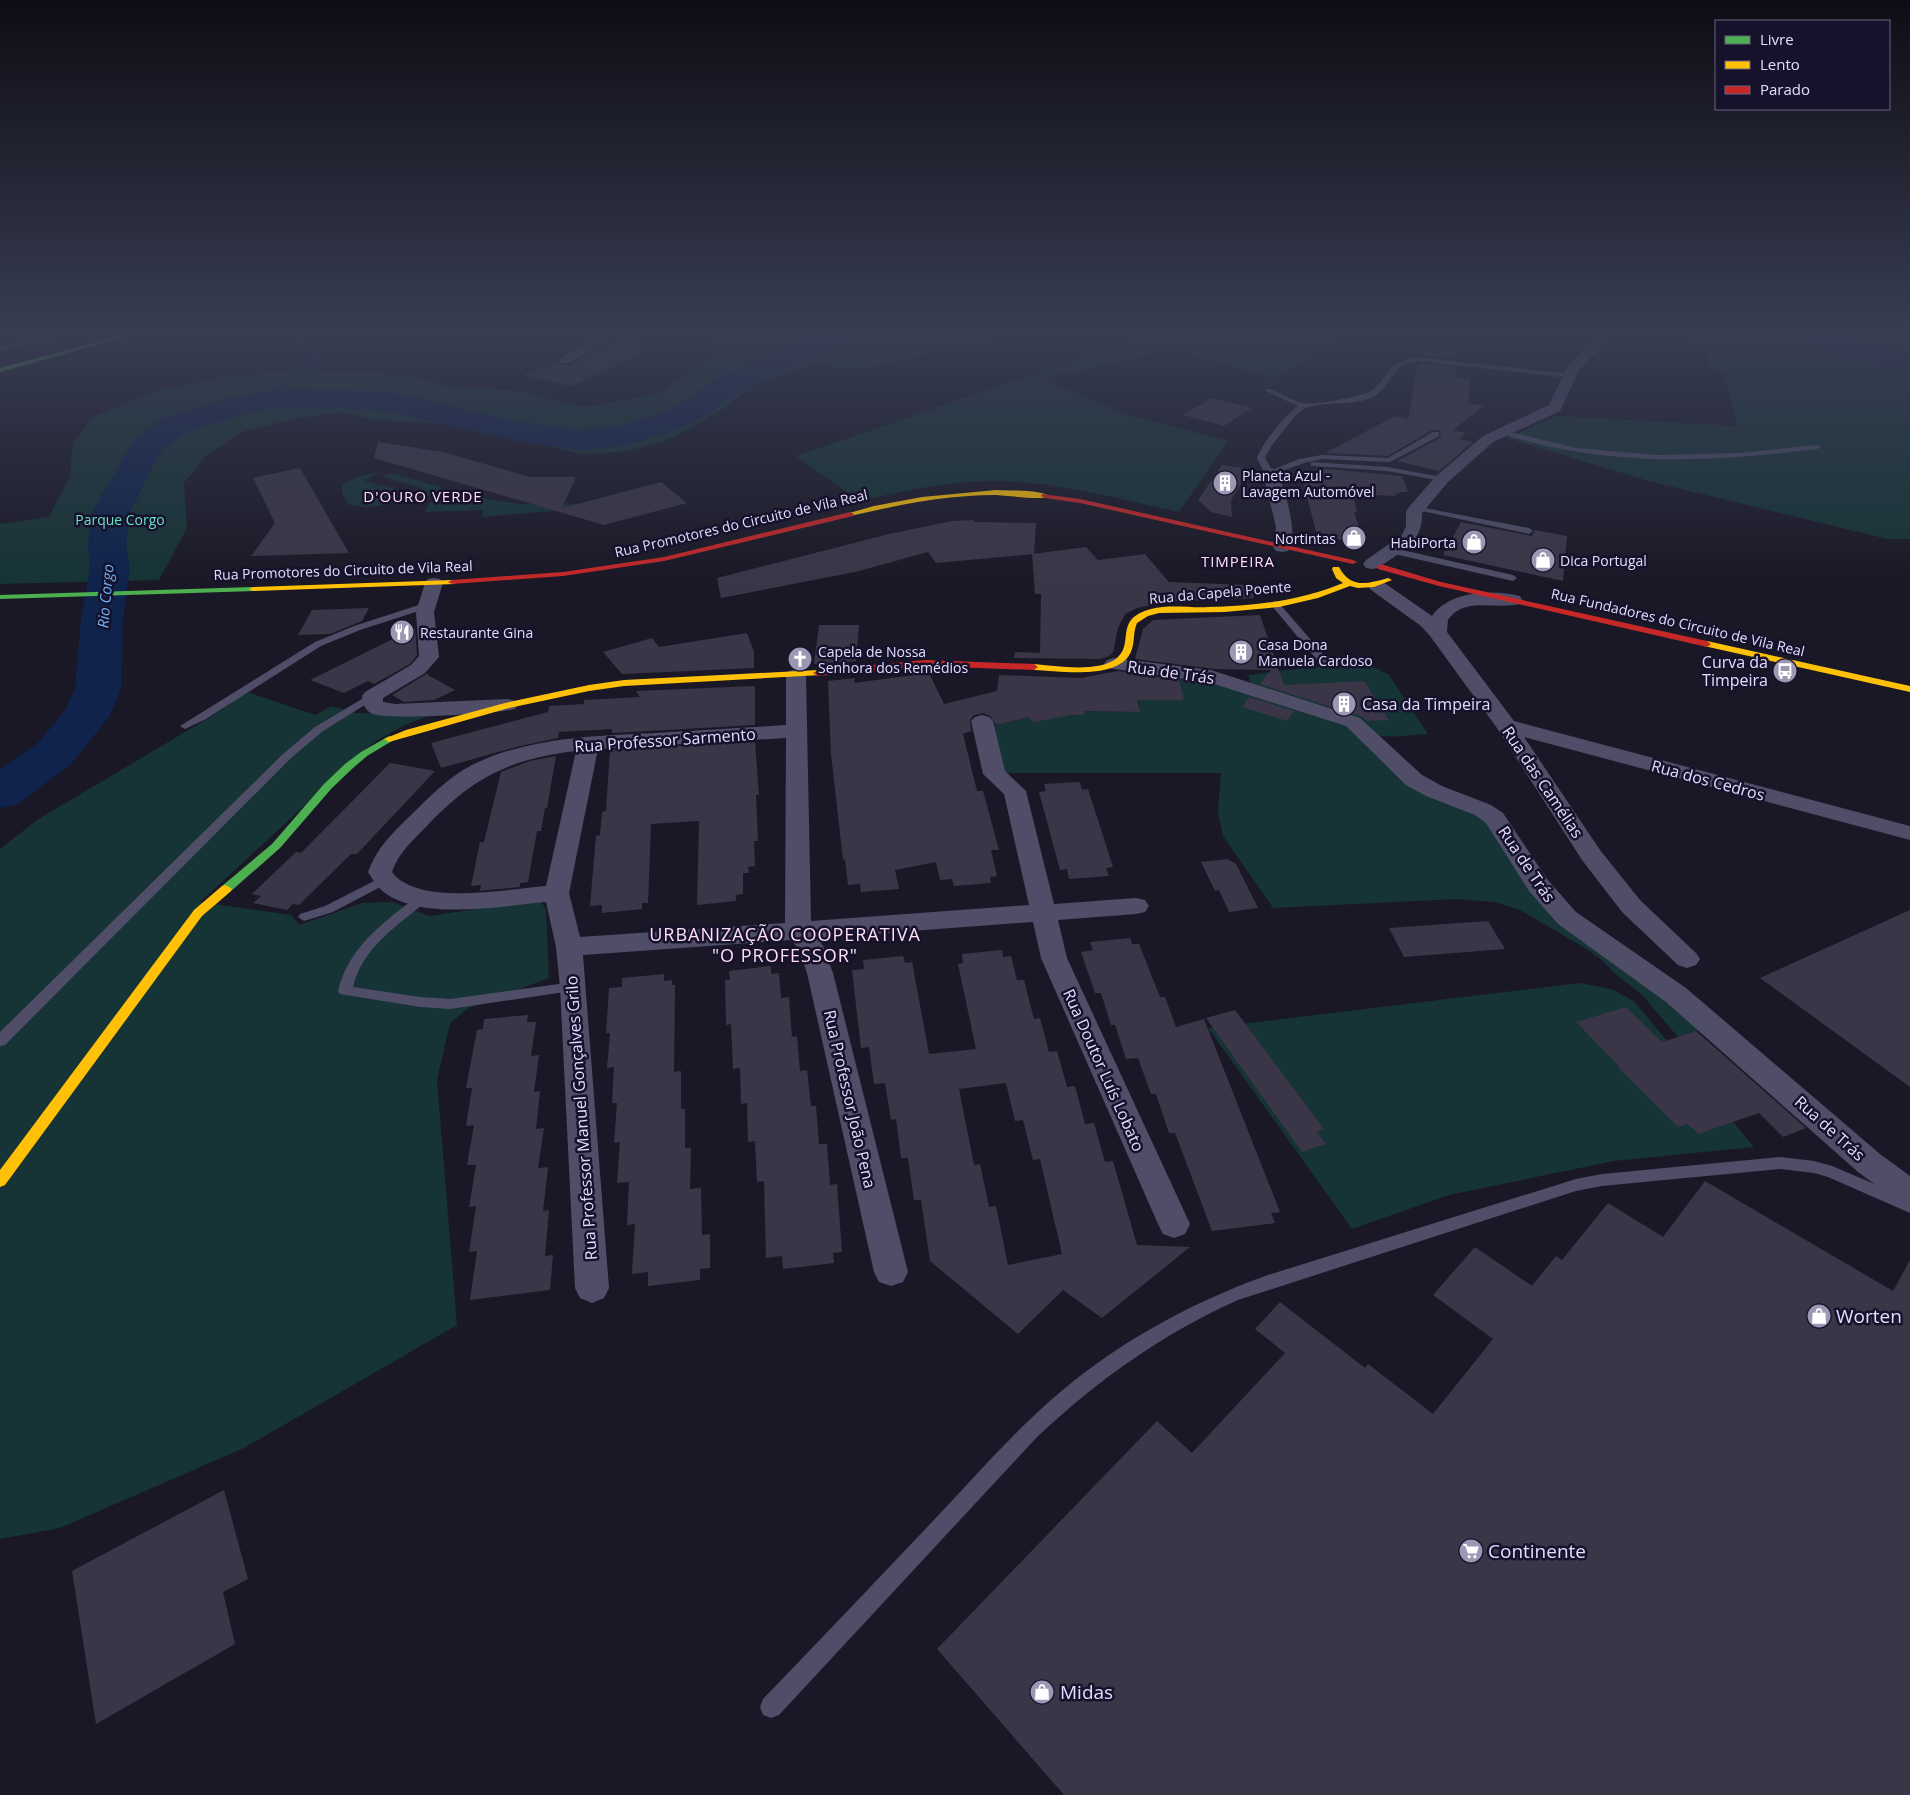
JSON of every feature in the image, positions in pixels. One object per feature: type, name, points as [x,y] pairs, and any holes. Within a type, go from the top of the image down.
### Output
[{"type":"main road","name":"Rua Promotores do Circuito de Vila Real","points":[[0,597],[434,583],[539,577],[618,567],[687,554],[894,503],[968,493],[1010,492],[1067,499],[1302,552]]},
{"type":"main road","points":[[1302,552],[1353,562],[1380,574]]},
{"type":"main road","points":[[1302,552],[1336,569],[1338,577],[1350,584],[1380,574]]},
{"type":"main road","points":[[1336,569],[1344,563],[1353,562]]},
{"type":"main road","name":"Rua Fundadores do Circuito de Vila Real","points":[[1380,574],[1439,584],[1910,689]]},
{"type":"main road","name":"Rua da Capela Poente","points":[[1114,664],[1121,660],[1128,652],[1128,629],[1131,621],[1142,615],[1163,611],[1275,604],[1322,595],[1350,584]]},
{"type":"main road","points":[[0,1181],[190,922],[215,897],[276,846],[342,773],[372,748],[399,735],[508,705],[589,688],[624,683],[796,675],[916,663],[1090,669],[1114,664]]},
{"type":"street","points":[[1380,574],[1393,551],[1409,538],[1414,526],[1413,518],[1417,508],[1442,479],[1479,446],[1501,431],[1537,416]]},
{"type":"street","points":[[1272,473],[1284,527],[1282,547]]},
{"type":"street","name":"Rua das Camélias","points":[[1380,574],[1437,632],[1506,726],[1592,855],[1631,906],[1687,959]]},
{"type":"street","points":[[434,583],[425,606],[429,657],[418,669],[372,696],[372,702],[376,707],[389,710],[508,705]]},
{"type":"street","points":[[1437,632],[1436,622],[1441,614],[1449,608],[1476,600],[1512,600]]},
{"type":"street","name":"Rua de Trás","points":[[1114,664],[1210,676],[1353,722],[1414,780],[1434,791],[1483,810],[1495,818],[1538,885],[1567,918],[1676,995],[1869,1163],[1910,1193]]},
{"type":"street","points":[[796,675],[798,930]]},
{"type":"street","name":"Rua Doutor Luís Lobato","points":[[982,721],[994,774],[1014,791],[1045,913],[1050,942],[1060,974],[1174,1224]]},
{"type":"street","name":"Rua dos Cedros","points":[[1506,726],[1910,833]]},
{"type":"street","name":"Rua Professor Sarmento","points":[[384,880],[380,872],[382,862],[390,850],[442,797],[481,770],[514,758],[589,742],[796,731]]},
{"type":"street","points":[[384,880],[394,887],[423,898],[454,902],[557,893],[589,742]]},
{"type":"street","name":"Rua Professor Manuel Gonçalves Grilo","points":[[557,893],[568,947],[573,987],[592,1288]]},
{"type":"street","points":[[568,947],[1136,906]]},
{"type":"street","name":"Rua Professor João Pena","points":[[798,930],[810,946],[820,973],[891,1272]]},
{"type":"lane","points":[[1292,416],[1262,452],[1261,461],[1272,473],[1297,463],[1327,456],[1387,460],[1436,434]]},
{"type":"lane","points":[[1501,431],[1528,440],[1566,448],[1651,456],[1740,456],[1817,447]]},
{"type":"lane","points":[[1297,463],[1387,469],[1442,479]]},
{"type":"lane","points":[[1417,508],[1529,531]]},
{"type":"lane","points":[[1393,551],[1513,578]]},
{"type":"lane","points":[[1275,604],[1326,664]]},
{"type":"lane","points":[[185,726],[217,709],[269,672],[317,645],[341,634],[425,606]]},
{"type":"lane","points":[[0,1041],[287,756],[331,721],[372,696]]},
{"type":"lane","points":[[304,917],[329,909],[384,880]]},
{"type":"lane","points":[[423,898],[366,948],[350,972],[345,991],[420,1002],[450,1004],[573,987]]},
{"type":"lane","points":[[771,1707],[1031,1431],[1063,1400],[1093,1375],[1157,1334],[1226,1297],[1576,1185],[1619,1177],[1765,1163],[1796,1164],[1814,1167],[1851,1179],[1910,1206]]},
{"type":"green space","name":"Parque Corgo","points":[[318,416],[294,419],[244,431],[206,456],[184,483],[187,528],[159,580],[0,584],[0,524],[49,517],[70,475],[73,443],[93,417]]},
{"type":"green space","points":[[357,416],[712,416],[665,441],[626,451],[587,455],[450,424],[370,420]]},
{"type":"green space","points":[[913,416],[1130,416],[1228,441],[1179,512],[1044,484],[998,481],[945,484],[859,501],[796,456]]},
{"type":"green space","points":[[1557,416],[1737,426],[1735,416],[1910,416],[1910,539],[1887,539],[1649,481],[1507,438]]},
{"type":"green space","points":[[381,471],[364,481],[411,493],[381,505],[365,507],[348,504],[342,492],[343,484],[357,477]]},
{"type":"green space","points":[[391,473],[444,488],[420,500],[413,498],[423,493],[417,490],[422,488],[383,477]]},
{"type":"green space","points":[[456,494],[522,504],[568,503],[599,507],[482,517],[483,510],[425,512],[433,500],[445,495]]},
{"type":"green space","points":[[1344,663],[1369,665],[1389,675],[1428,734],[1392,737],[1372,733],[1355,720],[1347,708],[1325,709],[1251,685],[1248,675]]},
{"type":"green space","points":[[1178,674],[1348,720],[1412,786],[1488,817],[1529,879],[1707,1028],[1678,1037],[1642,995],[1612,971],[1602,960],[1520,910],[1495,902],[1457,899],[1273,908],[1223,836],[1218,812],[1221,773],[1005,773],[993,726],[1029,717],[1084,715],[1085,711],[1140,712],[1137,696],[1183,699]]},
{"type":"green space","points":[[247,692],[315,715],[332,706],[355,713],[430,715],[403,726],[374,742],[200,902],[291,915],[299,925],[362,903],[393,902],[429,916],[496,906],[541,902],[546,909],[549,978],[467,1009],[450,1023],[437,1080],[457,1325],[244,1448],[60,1528],[0,1539],[0,849],[37,820],[217,713]]},
{"type":"green space","points":[[1579,983],[1611,989],[1634,1001],[1754,1147],[1614,1161],[1449,1195],[1352,1229],[1208,1028]]},
{"type":"building","points":[[1186,416],[1240,416],[1224,426]]},
{"type":"building","points":[[1395,416],[1408,419],[1409,416],[1471,416],[1453,430],[1466,433],[1459,439],[1473,442],[1439,471],[1397,461],[1440,438],[1441,432],[1439,430],[1432,430],[1388,456],[1325,453]]},
{"type":"building","points":[[378,442],[443,452],[530,477],[576,477],[562,508],[661,482],[687,503],[604,525],[374,458]]},
{"type":"building","name":"Planeta Azul - Lavagem Automóvel","points":[[1222,465],[1250,469],[1231,500],[1232,517],[1211,512],[1198,500]]},
{"type":"building","points":[[300,468],[349,553],[251,556],[275,523],[253,478]]},
{"type":"building","points":[[1316,468],[1402,476],[1408,492],[1395,493],[1396,496],[1353,494],[1357,512],[1354,512],[1365,545],[1317,535],[1300,470],[1317,471]]},
{"type":"building","points":[[973,520],[975,522],[1036,523],[1034,554],[936,563],[928,552],[855,572],[721,598],[717,578],[889,534],[952,521]]},
{"type":"building","points":[[1461,522],[1532,536],[1535,530],[1567,536],[1563,581],[1443,555]]},
{"type":"building","points":[[1086,547],[1098,560],[1145,554],[1169,582],[1250,585],[1254,598],[1167,602],[1137,608],[1125,614],[1118,628],[1113,652],[1101,659],[1014,658],[1015,652],[1040,653],[1041,594],[1035,594],[1032,554]]},
{"type":"building","points":[[369,608],[362,621],[330,634],[298,635],[312,610]]},
{"type":"building","points":[[1260,615],[1284,685],[1364,681],[1389,720],[1367,721],[1361,716],[1349,713],[1347,708],[1337,709],[1260,684],[1271,670],[1215,669],[1135,659],[1143,629],[1153,620]]},
{"type":"building","points":[[819,625],[859,625],[856,661],[814,664]]},
{"type":"building","points":[[415,628],[417,655],[410,664],[374,684],[368,681],[344,693],[310,680]]},
{"type":"building","points":[[747,633],[754,652],[754,668],[622,674],[603,652],[652,638],[659,647]]},
{"type":"building","points":[[1118,671],[1179,680],[1184,700],[1137,700],[1140,712],[1085,711],[1084,715],[1072,715],[1034,722],[1029,717],[996,725],[990,716],[983,713],[974,715],[970,720],[971,731],[963,734],[977,791],[983,791],[999,850],[991,850],[997,876],[990,877],[991,883],[954,886],[952,879],[940,880],[936,862],[895,870],[899,889],[861,892],[860,884],[848,885],[845,859],[843,860],[831,754],[828,681],[855,678],[854,683],[929,673],[944,704],[997,691],[999,675],[1081,678]]},
{"type":"building","points":[[428,673],[428,675],[455,690],[434,700],[404,702],[392,695]]},
{"type":"building","points":[[755,686],[755,725],[612,733],[612,729],[559,732],[558,738],[516,747],[441,768],[431,743],[548,712],[549,706],[584,704],[584,700],[640,697],[636,691]]},
{"type":"building","points":[[1249,697],[1294,711],[1287,721],[1242,707]]},
{"type":"building","points":[[755,742],[759,795],[756,795],[758,841],[754,841],[755,866],[748,867],[749,873],[743,873],[743,894],[736,895],[736,901],[697,905],[699,821],[651,824],[648,903],[642,903],[642,909],[602,913],[602,905],[590,906],[596,836],[600,835],[602,812],[606,811],[610,750]]},
{"type":"building","points":[[556,756],[547,808],[545,808],[541,831],[537,831],[528,882],[520,883],[520,887],[480,891],[481,885],[471,886],[480,842],[484,842],[501,772],[530,761]]},
{"type":"building","points":[[390,763],[435,771],[357,854],[351,854],[299,905],[293,904],[287,910],[253,903],[261,896],[252,894],[296,852],[301,853]]},
{"type":"building","points":[[1080,782],[1082,790],[1088,789],[1113,867],[1106,868],[1109,876],[1069,879],[1067,869],[1060,870],[1039,792],[1046,791],[1044,784]]},
{"type":"building","points":[[1227,859],[1236,864],[1258,908],[1229,912],[1219,890],[1215,891],[1201,862]]},
{"type":"building","points":[[1910,910],[1910,1087],[1760,978]]},
{"type":"building","points":[[1488,921],[1505,949],[1404,957],[1389,928]]},
{"type":"building","points":[[1130,938],[1132,944],[1139,944],[1160,997],[1165,997],[1176,1027],[1204,1019],[1280,1212],[1271,1213],[1275,1223],[1212,1231],[1175,1133],[1169,1133],[1156,1094],[1151,1094],[1138,1058],[1126,1059],[1115,1025],[1111,1025],[1101,993],[1095,993],[1081,952],[1093,950],[1090,942]]},
{"type":"building","points":[[1002,950],[1003,957],[1011,956],[1017,980],[1024,980],[1034,1019],[1040,1018],[1049,1052],[1057,1051],[1067,1087],[1075,1086],[1085,1124],[1094,1123],[1105,1162],[1113,1161],[1137,1245],[1190,1247],[1102,1318],[1063,1290],[1018,1334],[930,1261],[921,1200],[914,1200],[908,1158],[901,1158],[896,1119],[891,1120],[885,1083],[874,1084],[869,1047],[861,1048],[852,970],[864,969],[863,960],[903,956],[905,963],[912,962],[929,1054],[976,1049],[958,964],[963,963],[962,954]],"holes":[[[1006,1083],[1015,1121],[1023,1120],[1033,1160],[1040,1159],[1062,1254],[1008,1265],[996,1206],[989,1207],[980,1164],[974,1165],[959,1089]]]},
{"type":"building","points":[[771,966],[771,974],[779,973],[781,998],[789,997],[792,1037],[797,1036],[800,1071],[807,1070],[811,1106],[816,1106],[819,1144],[827,1144],[830,1185],[837,1184],[842,1252],[833,1253],[834,1263],[783,1269],[782,1256],[766,1258],[764,1181],[757,1182],[755,1141],[748,1142],[747,1103],[741,1104],[740,1068],[733,1069],[731,1024],[726,1025],[725,980],[730,980],[729,971]]},
{"type":"building","points":[[664,974],[664,981],[672,980],[672,985],[675,985],[674,1072],[681,1071],[681,1109],[685,1109],[685,1148],[691,1148],[690,1189],[701,1188],[702,1235],[710,1234],[710,1268],[700,1269],[700,1280],[648,1286],[648,1272],[632,1274],[635,1224],[627,1225],[629,1182],[617,1183],[620,1142],[614,1143],[617,1103],[612,1103],[614,1067],[607,1068],[610,1033],[606,1033],[609,988],[622,987],[622,978]]},
{"type":"building","points":[[1626,1007],[1662,1042],[1696,1031],[1806,1128],[1783,1137],[1759,1113],[1698,1134],[1688,1124],[1678,1127],[1576,1022]]},
{"type":"building","points":[[1235,1010],[1324,1129],[1317,1132],[1326,1144],[1302,1152],[1206,1018]]},
{"type":"building","points":[[528,1015],[527,1022],[536,1022],[531,1056],[539,1055],[534,1092],[540,1091],[536,1129],[544,1128],[538,1168],[548,1167],[543,1211],[549,1210],[545,1256],[553,1255],[550,1290],[470,1300],[477,1251],[469,1252],[476,1206],[469,1207],[476,1165],[467,1165],[474,1125],[466,1126],[472,1088],[466,1088],[477,1030],[483,1029],[484,1019]]},
{"type":"building","name":"Continente","points":[[1705,1181],[1893,1291],[1910,1260],[1910,1795],[1064,1795],[937,1649],[1157,1421],[1192,1453],[1285,1353],[1255,1329],[1280,1302],[1365,1368],[1368,1364],[1433,1414],[1493,1339],[1433,1295],[1475,1247],[1532,1286],[1556,1256],[1562,1260],[1608,1203],[1663,1237]]},
{"type":"building","points":[[224,1490],[248,1579],[223,1592],[235,1644],[96,1724],[72,1571]]},
{"type":"waterway","name":"Rio Corgo","points":[[0,793],[54,754],[85,717],[98,689],[102,618],[110,569],[107,545],[111,512],[147,445],[175,425],[205,416]]},
{"type":"waterway","name":"Rio Corgo","points":[[450,416],[516,431],[577,440],[624,436],[681,416]]},
{"type":"traffic: fast","points":[[0,597],[253,589]]},
{"type":"traffic: fast","points":[[226,889],[276,846],[328,786],[349,766],[364,754],[389,739]]},
{"type":"traffic: slow","points":[[850,514],[898,503],[971,493],[996,492],[1045,496]]},
{"type":"traffic: slow","points":[[1336,569],[1339,576],[1351,584],[1366,586],[1388,580]]},
{"type":"traffic: slow","points":[[253,589],[452,582]]},
{"type":"traffic: slow","points":[[1034,667],[1082,669],[1108,666],[1118,662],[1128,649],[1133,622],[1145,614],[1159,610],[1261,607],[1298,601],[1350,583]]},
{"type":"traffic: slow","points":[[1707,644],[1910,689]]},
{"type":"traffic: slow","points":[[389,739],[508,705],[589,688],[624,683],[818,673]]},
{"type":"traffic: slow","points":[[0,1181],[198,913],[226,889]]},
{"type":"traffic: jam","points":[[1045,496],[1080,501],[1353,562]]},
{"type":"traffic: jam","points":[[452,582],[563,574],[664,559],[850,514]]},
{"type":"traffic: jam","points":[[1381,567],[1439,584],[1707,644]]},
{"type":"traffic: jam","points":[[818,673],[925,663],[1034,667]]},
{"type":"place","name":"Planeta Azul - Lavagem Automóvel","points":[[1225,483]]},
{"type":"place","name":"Nortintas","points":[[1354,538]]},
{"type":"place","name":"HabiPorta","points":[[1474,542]]},
{"type":"place","name":"Dica Portugal","points":[[1543,560]]},
{"type":"place","name":"Restaurante Gina","points":[[402,632]]},
{"type":"place","name":"Casa Dona Manuela Cardoso","points":[[1241,652]]},
{"type":"place","name":"Capela de Nossa Senhora dos Remédios","points":[[800,659]]},
{"type":"place","name":"Curva da Timpeira","points":[[1785,671]]},
{"type":"place","name":"Casa da Timpeira","points":[[1344,704]]},
{"type":"place","name":"Worten","points":[[1819,1316]]},
{"type":"place","name":"Continente","points":[[1471,1551]]},
{"type":"place","name":"Midas","points":[[1042,1692]]},
{"type":"district","name":"D'OURO VERDE","points":[[423,496]]},
{"type":"district","name":"TIMPEIRA","points":[[1238,561]]},
{"type":"district","name":"URBANIZAÇÃO COOPERATIVA \"O PROFESSOR\"","points":[[785,944]]}]
